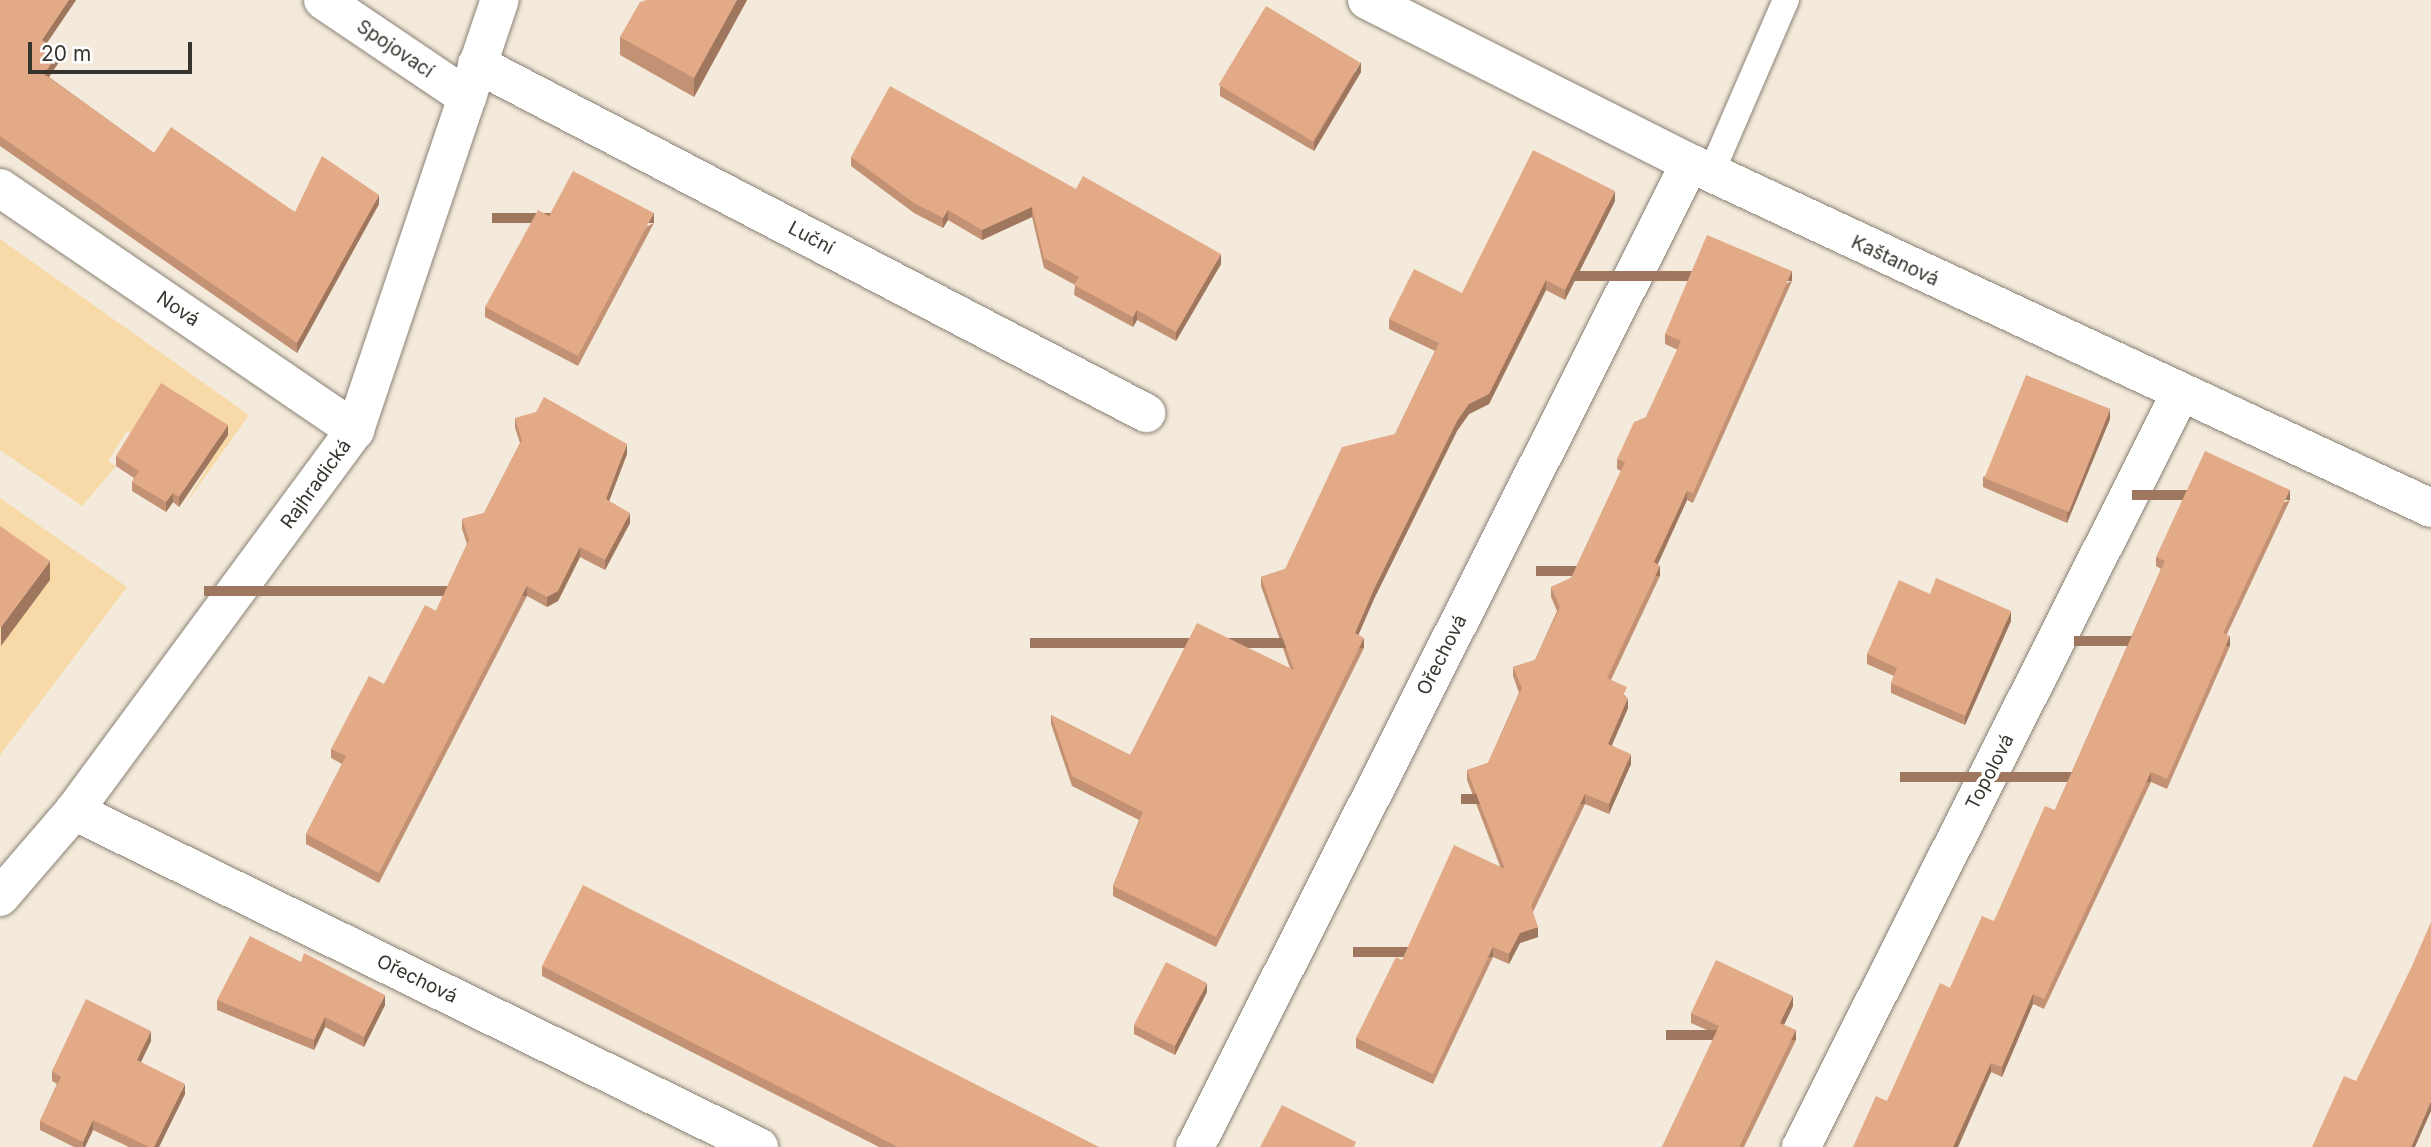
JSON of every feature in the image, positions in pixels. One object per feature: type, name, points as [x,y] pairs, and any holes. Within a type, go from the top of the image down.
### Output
[{"type":"street","name":"Spojovací","points":[[323,0],[472,81]]},
{"type":"street","name":"Rajhradická","points":[[0,897],[74,810],[355,430],[500,0]]},
{"type":"street","name":"Kaštanová","points":[[1367,0],[1700,168],[2179,396],[2431,508]]},
{"type":"street","name":"Luční","points":[[472,81],[1146,413]]},
{"type":"street","name":"Ořechová","points":[[1195,1147],[1700,168]]},
{"type":"street","name":"Nová","points":[[0,188],[355,430]]},
{"type":"street","name":"Topolová","points":[[1801,1147],[2179,396]]},
{"type":"street","name":"Ořechová","points":[[74,810],[759,1147]]},
{"type":"lane","points":[[1700,168],[1786,0]]},
{"type":"shaded area","points":[[0,239],[249,415],[182,509],[206,470],[127,431],[108,461],[116,466],[82,506],[0,450]]},
{"type":"shaded area","points":[[0,498],[127,587],[0,755]]},
{"type":"building","points":[[0,0],[69,0],[42,40],[59,52],[44,74],[154,153],[171,127],[295,212],[322,156],[379,195],[297,343],[0,136]]},
{"type":"building","points":[[737,0],[694,78],[620,37],[640,2]]},
{"type":"building","points":[[1266,6],[1360,63],[1313,142],[1219,85]]},
{"type":"building","points":[[890,86],[1076,189],[1083,176],[1221,254],[1176,332],[1137,310],[1133,317],[1074,285],[1079,277],[1044,258],[1032,207],[982,230],[948,210],[943,218],[914,203],[851,157]]},
{"type":"building","points":[[1533,150],[1615,191],[1565,290],[1546,280],[1489,394],[1469,404],[1457,421],[1355,633],[1364,638],[1216,937],[1113,886],[1143,812],[1072,776],[1051,715],[1130,755],[1197,623],[1294,670],[1261,577],[1285,569],[1342,447],[1395,434],[1439,343],[1389,319],[1414,269],[1462,293]]},
{"type":"building","points":[[573,171],[654,213],[578,356],[485,307],[538,210],[549,216]]},
{"type":"building","points":[[1707,235],[1792,271],[1693,493],[1687,491],[1654,562],[1660,566],[1607,678],[1627,687],[1623,696],[1628,698],[1608,744],[1631,754],[1609,804],[1585,794],[1531,906],[1538,927],[1520,933],[1509,954],[1493,947],[1433,1074],[1356,1038],[1396,957],[1402,960],[1454,845],[1505,869],[1467,770],[1488,763],[1522,688],[1513,667],[1535,660],[1560,607],[1551,587],[1571,578],[1625,462],[1617,459],[1634,422],[1646,417],[1681,341],[1665,334]]},
{"type":"building","points":[[2026,375],[2110,409],[2069,512],[1984,478]]},
{"type":"building","points":[[161,383],[228,425],[179,497],[173,493],[166,502],[132,482],[139,471],[116,456]]},
{"type":"building","points":[[544,397],[627,444],[606,499],[630,513],[605,560],[580,547],[558,591],[547,597],[527,586],[379,873],[306,834],[346,756],[331,749],[369,676],[384,684],[425,605],[436,611],[469,540],[462,519],[484,513],[522,440],[515,418],[536,412]]},
{"type":"building","points":[[2205,451],[2290,490],[2223,633],[2230,636],[2167,779],[2151,772],[2044,999],[2033,994],[2002,1067],[1991,1063],[1953,1147],[1853,1147],[1876,1096],[1887,1101],[1940,983],[1950,988],[1982,916],[1994,921],[2045,806],[2055,810],[2165,561],[2156,557]]},
{"type":"building","points":[[0,526],[50,561],[1,627],[0,627]]},
{"type":"building","points":[[1936,578],[2011,611],[1965,716],[1891,683],[1897,668],[1867,654],[1899,580],[1930,594]]},
{"type":"building","points":[[583,885],[1099,1147],[898,1147],[542,966]]},
{"type":"building","points":[[2431,922],[2431,1101],[2411,1147],[2312,1147],[2344,1076],[2356,1081]]},
{"type":"building","points":[[250,936],[301,962],[304,953],[385,995],[364,1037],[325,1017],[314,1040],[217,1000]]},
{"type":"building","points":[[1716,960],[1793,996],[1780,1023],[1796,1030],[1739,1147],[1662,1147],[1719,1026],[1691,1013]]},
{"type":"building","points":[[1166,962],[1207,983],[1175,1046],[1134,1025]]},
{"type":"building","points":[[86,999],[151,1031],[137,1060],[185,1084],[154,1147],[93,1120],[83,1142],[40,1121],[61,1077],[52,1071]]},
{"type":"building","points":[[1282,1105],[1356,1142],[1354,1147],[1260,1147]]}]
